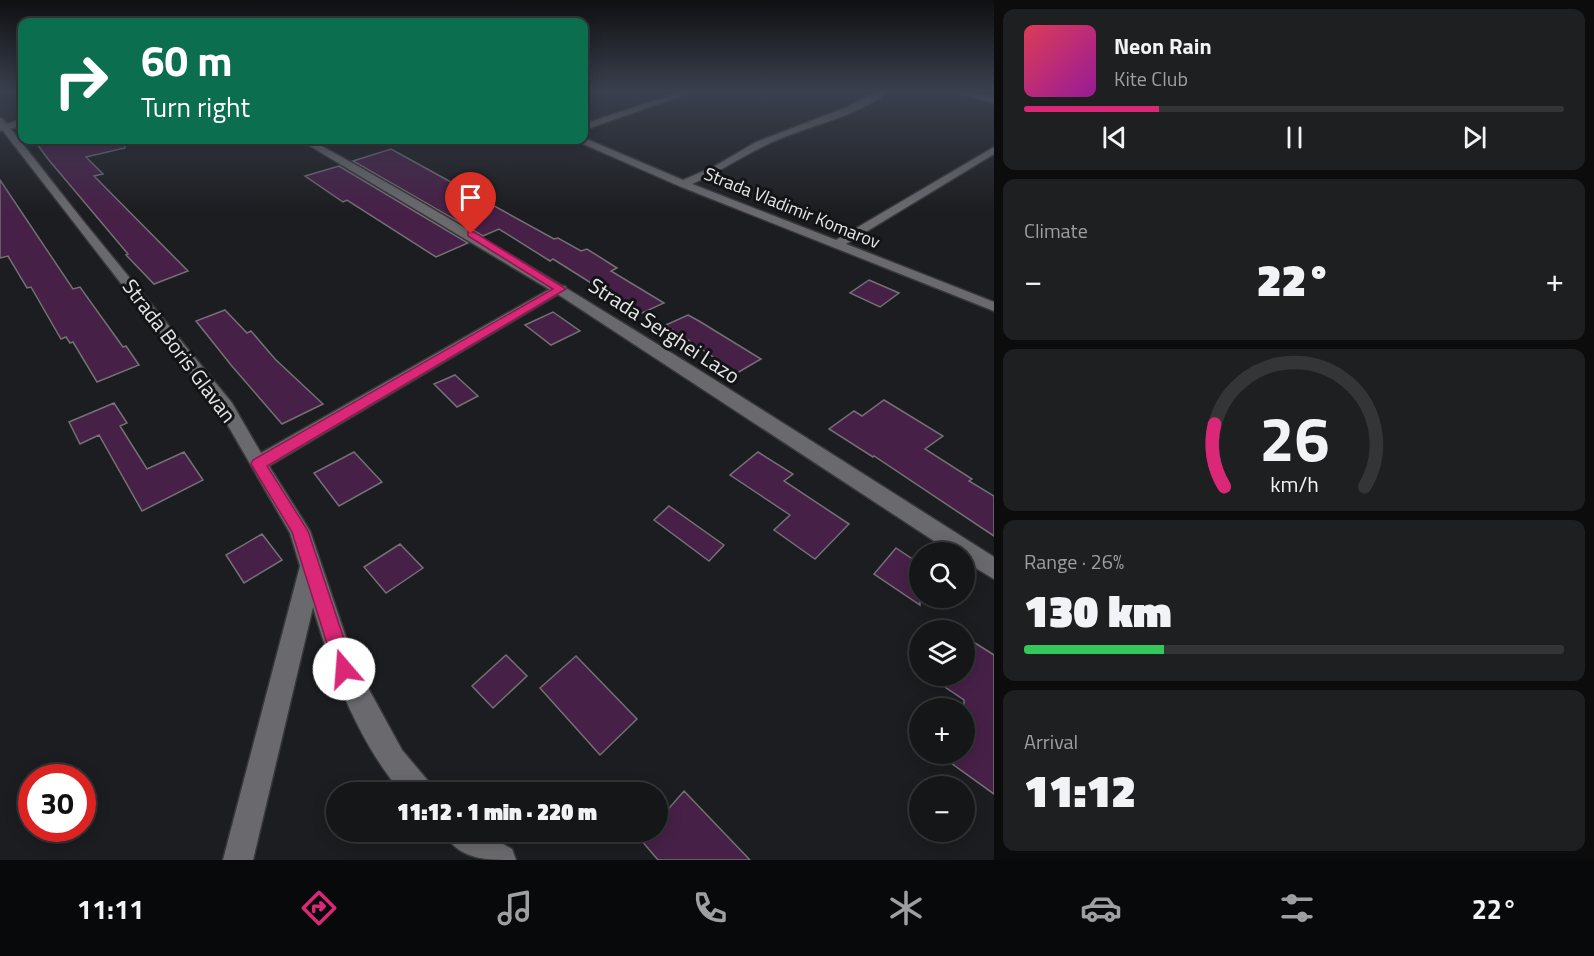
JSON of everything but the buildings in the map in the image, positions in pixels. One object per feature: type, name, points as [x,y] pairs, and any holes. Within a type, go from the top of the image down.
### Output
[{"type":"street","points":[[683,184],[719,168],[759,144],[793,131]]},
{"type":"street","name":"Strada Boris Glavan","points":[[21,144],[80,225],[226,407],[300,531],[344,669],[392,760],[411,782]]},
{"type":"street","name":"Strada Serghei Lazo","points":[[312,144],[435,213],[560,289],[994,569]]},
{"type":"street","name":"Strada Vladimir Komarov","points":[[588,144],[683,184],[994,306]]},
{"type":"street","points":[[836,245],[994,150]]},
{"type":"street","points":[[258,464],[560,289]]},
{"type":"street","points":[[238,860],[311,567]]},
{"type":"street","points":[[470,842],[501,860]]},
{"type":"route","points":[[344,669],[300,531],[258,464],[560,289],[471,234]]}]
